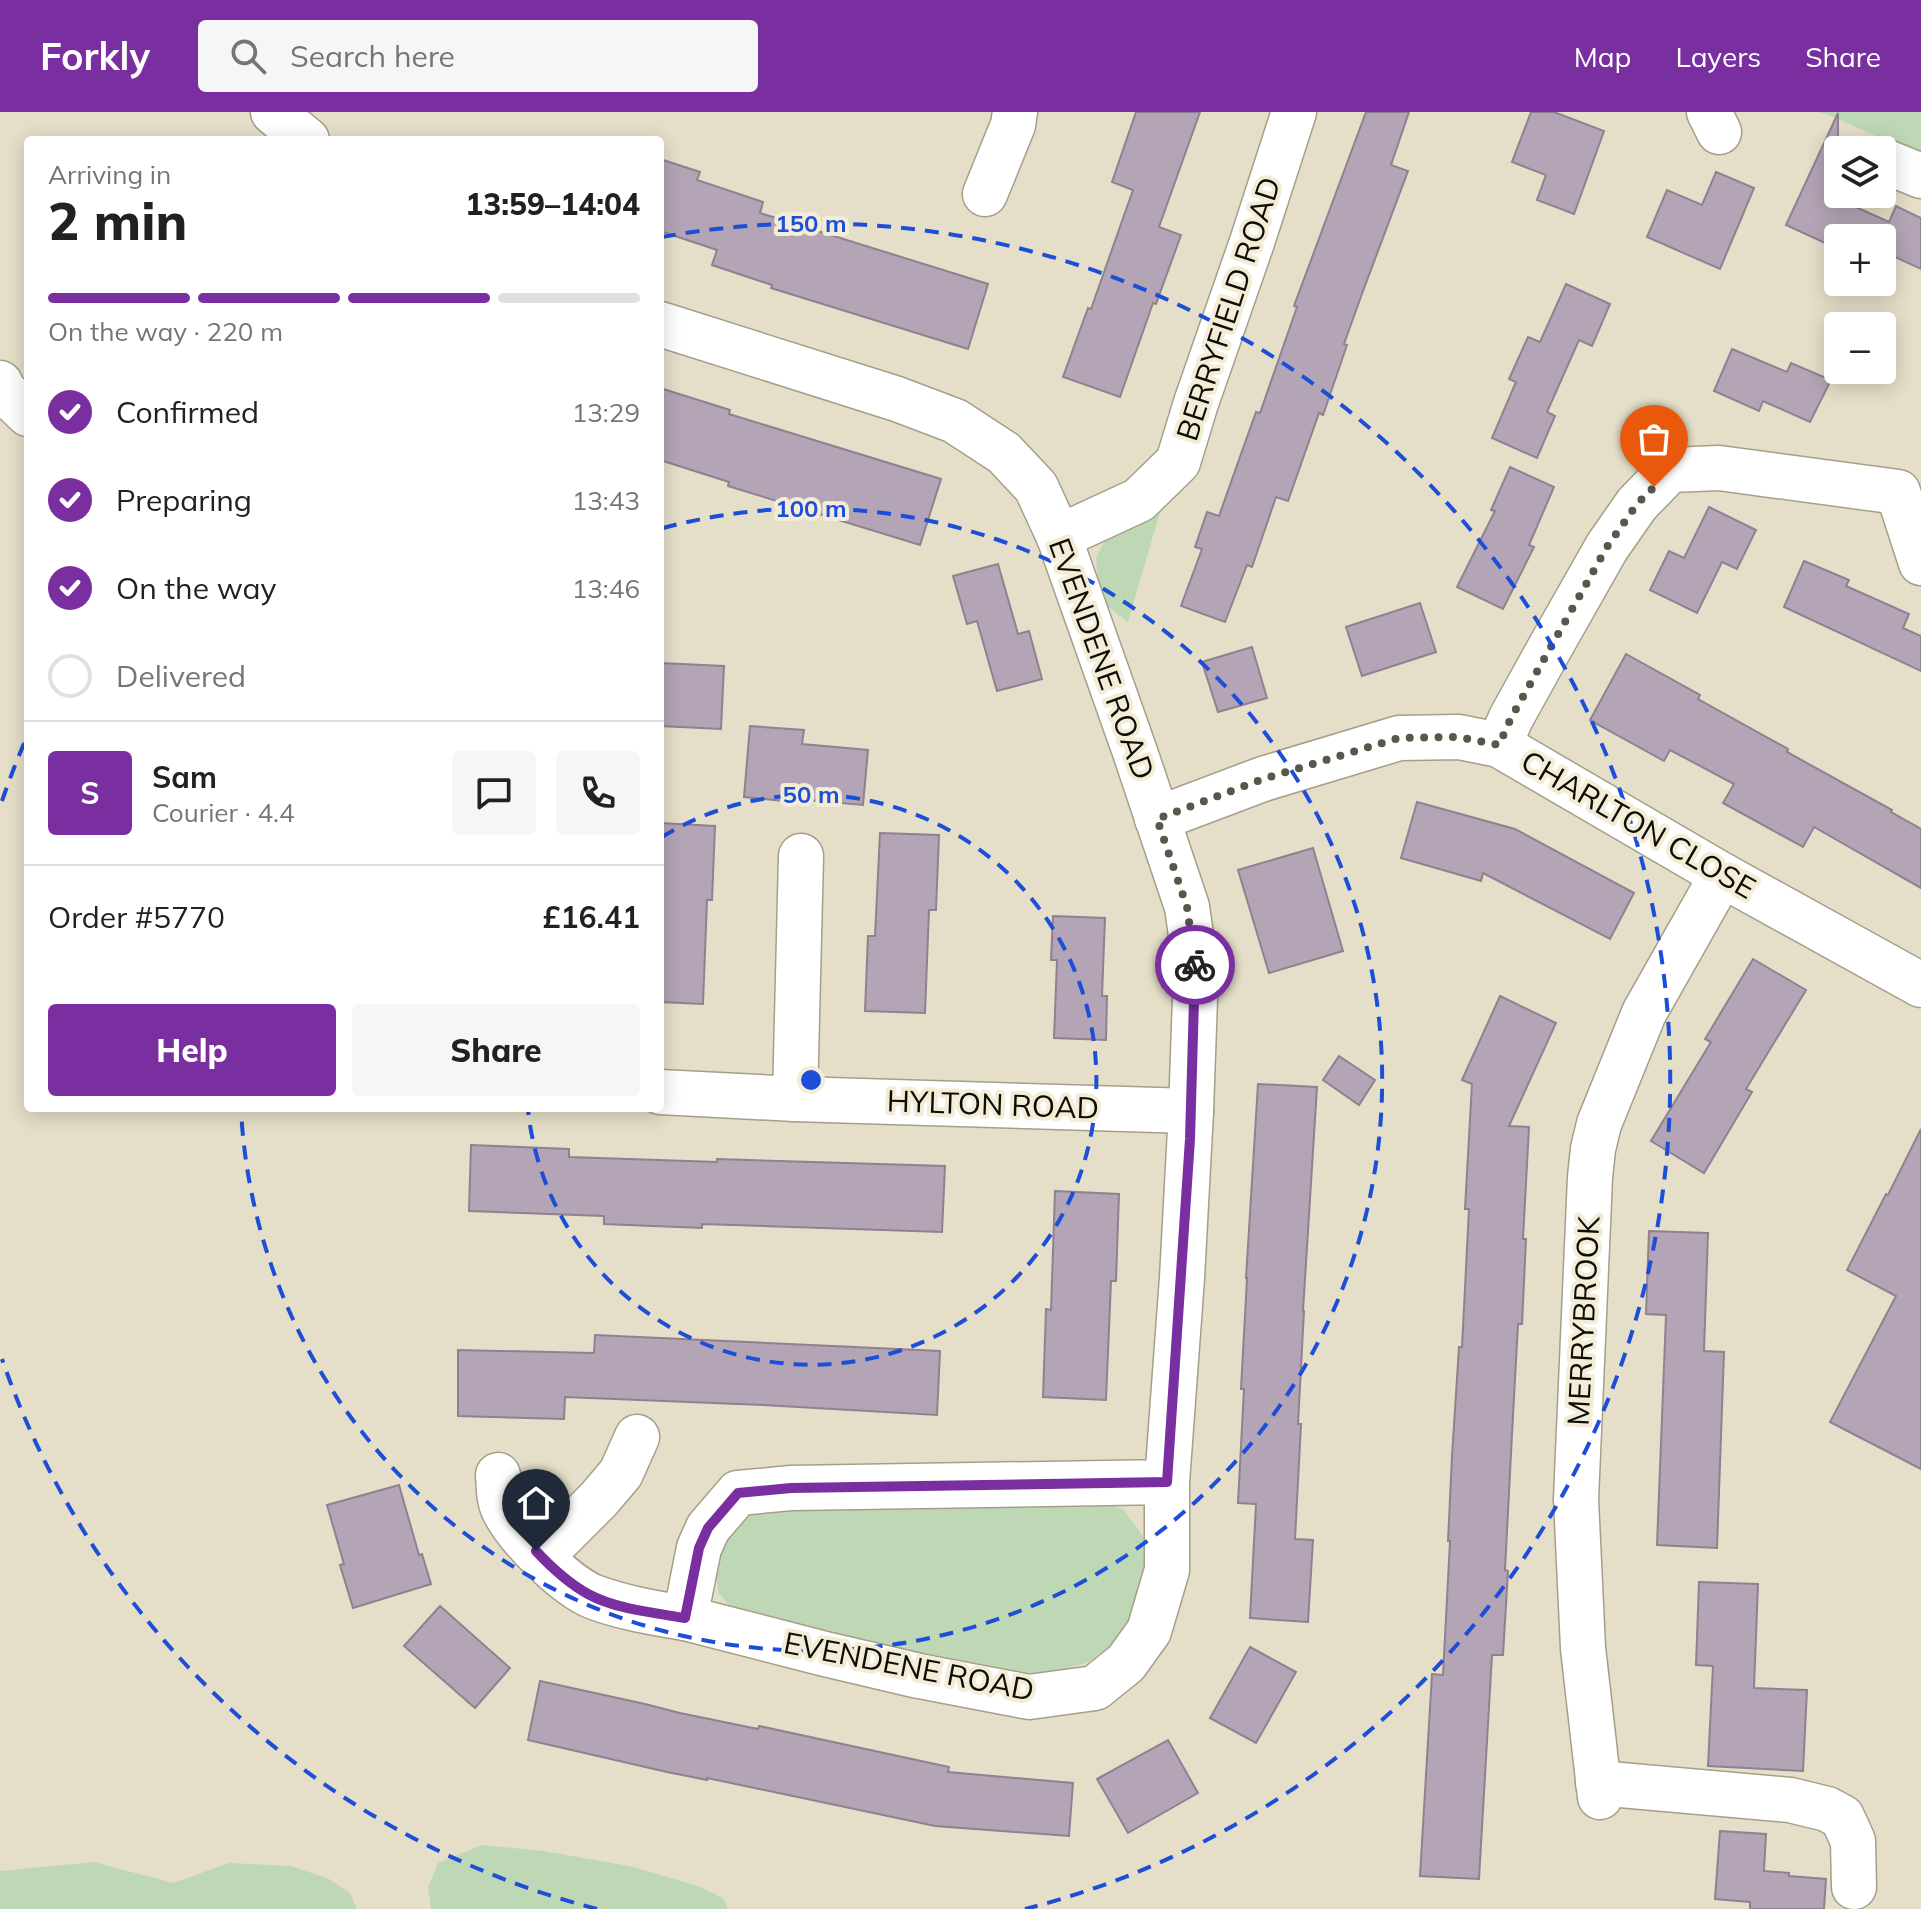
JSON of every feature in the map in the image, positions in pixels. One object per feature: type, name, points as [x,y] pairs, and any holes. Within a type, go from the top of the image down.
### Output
[{"type":"street","points":[[273,112],[302,136]]},
{"type":"street","points":[[985,194],[1013,125],[1015,112]]},
{"type":"street","name":"BERRYFIELD ROAD","points":[[1059,537],[1139,500],[1178,462],[1294,112]]},
{"type":"street","points":[[1896,166],[1921,176]]},
{"type":"street","name":"EVENDENE ROAD","points":[[498,1475],[501,1505],[514,1526],[559,1574],[590,1595],[629,1608],[685,1618],[841,1658],[1029,1697],[1095,1688],[1126,1663],[1149,1631],[1167,1570],[1167,1482],[1183,1263],[1196,970],[1187,907],[1059,537],[1036,487],[1004,453],[955,421],[897,399],[664,325]]},
{"type":"street","points":[[0,383],[24,410]]},
{"type":"street","points":[[1499,745],[1607,547],[1637,504],[1670,470],[1719,468],[1909,489],[1921,563]]},
{"type":"street","name":"CHARLTON CLOSE","points":[[1157,819],[1263,779],[1399,738],[1459,737],[1499,745],[1722,875],[1921,985]]},
{"type":"street","points":[[795,1099],[801,856]]},
{"type":"street","name":"MERRYBROOK","points":[[1722,875],[1644,1013],[1599,1124],[1593,1149],[1576,1499],[1583,1648],[1599,1790],[1790,1800],[1827,1809],[1842,1817],[1853,1841],[1854,1887]]},
{"type":"street","name":"HYLTON ROAD","points":[[664,1092],[1191,1111]]},
{"type":"street","points":[[541,1557],[621,1473],[637,1437]]},
{"type":"street","points":[[685,1618],[699,1548],[708,1528],[738,1493],[791,1488],[1167,1482]]},
{"type":"green space","points":[[1819,112],[1921,112],[1921,156],[1896,145],[1896,136],[1876,136]]},
{"type":"green space","points":[[1162,505],[1128,622],[1107,606],[1098,580],[1096,558],[1107,536]]},
{"type":"green space","points":[[1096,1500],[1123,1509],[1147,1542],[1144,1581],[1134,1619],[1116,1642],[1087,1663],[1041,1674],[995,1671],[736,1614],[718,1592],[715,1563],[730,1528],[752,1509]]},
{"type":"green space","points":[[482,1845],[544,1851],[634,1867],[700,1887],[723,1898],[728,1909],[431,1909],[428,1887],[438,1863]]},
{"type":"green space","points":[[94,1862],[173,1883],[229,1863],[291,1866],[329,1879],[350,1893],[357,1909],[0,1909],[0,1871]]},
{"type":"building","points":[[1136,112],[1200,112],[1159,227],[1181,235],[1120,397],[1063,377],[1133,190],[1112,182]]},
{"type":"building","points":[[1366,112],[1409,112],[1391,165],[1408,171],[1344,344],[1347,345],[1323,415],[1319,413],[1288,501],[1276,497],[1252,567],[1247,565],[1225,622],[1181,606],[1202,549],[1195,547],[1207,512],[1219,516],[1256,412],[1260,413],[1297,307],[1294,306]]},
{"type":"building","points":[[1531,112],[1554,112],[1604,131],[1574,214],[1537,200],[1546,175],[1512,162]]},
{"type":"building","points":[[1838,113],[1838,136],[1827,136]]},
{"type":"building","points":[[1824,143],[1824,208],[1858,208],[1889,222],[1896,206],[1921,218],[1921,269],[1896,257],[1896,224],[1824,224],[1824,243],[1786,225]]},
{"type":"building","points":[[664,160],[700,172],[697,180],[763,202],[760,213],[988,284],[968,349],[771,288],[772,285],[712,265],[717,250],[664,232]]},
{"type":"building","points":[[1716,172],[1754,188],[1720,269],[1647,237],[1667,190],[1702,205]]},
{"type":"building","points":[[1566,284],[1610,304],[1592,346],[1579,340],[1547,412],[1555,416],[1537,458],[1492,438],[1516,382],[1509,379],[1528,337],[1540,342]]},
{"type":"building","points":[[1732,349],[1787,372],[1791,363],[1824,377],[1824,384],[1829,384],[1810,422],[1763,401],[1759,411],[1714,391]]},
{"type":"building","points":[[664,389],[730,410],[729,414],[941,479],[920,545],[728,486],[729,482],[664,461]]},
{"type":"building","points":[[1510,467],[1554,487],[1529,545],[1534,547],[1503,609],[1457,587],[1495,511],[1491,510]]},
{"type":"building","points":[[1709,507],[1756,530],[1737,569],[1722,562],[1697,613],[1650,590],[1669,551],[1684,558]]},
{"type":"building","points":[[1804,561],[1849,580],[1846,586],[1909,614],[1903,628],[1921,636],[1921,671],[1784,607]]},
{"type":"building","points":[[998,564],[1018,634],[1029,631],[1042,679],[997,691],[977,621],[967,624],[953,576]]},
{"type":"building","points":[[1420,603],[1436,652],[1362,676],[1346,627]]},
{"type":"building","points":[[1252,647],[1267,698],[1218,712],[1202,662]]},
{"type":"building","points":[[1626,654],[1700,695],[1698,699],[1921,829],[1921,888],[1814,827],[1803,847],[1723,803],[1734,784],[1670,750],[1664,761],[1590,720]]},
{"type":"building","points":[[664,663],[724,666],[721,729],[664,726]]},
{"type":"building","points":[[750,726],[804,730],[802,744],[868,750],[863,805],[744,797]]},
{"type":"building","points":[[1417,802],[1515,829],[1634,893],[1610,939],[1483,873],[1481,881],[1401,858]]},
{"type":"building","points":[[664,823],[715,826],[712,900],[707,900],[703,1004],[664,1002]]},
{"type":"building","points":[[880,833],[939,835],[936,910],[929,910],[925,1013],[865,1011],[868,936],[875,936]]},
{"type":"building","points":[[1313,848],[1343,951],[1269,973],[1238,870]]},
{"type":"building","points":[[1053,916],[1105,918],[1102,996],[1107,996],[1106,1040],[1054,1038],[1057,960],[1051,960]]},
{"type":"building","points":[[1753,959],[1806,990],[1746,1089],[1752,1092],[1704,1173],[1651,1141],[1711,1042],[1705,1039]]},
{"type":"building","points":[[1500,996],[1556,1023],[1509,1126],[1529,1127],[1522,1324],[1518,1324],[1503,1655],[1492,1655],[1479,1879],[1420,1876],[1432,1674],[1443,1675],[1452,1456],[1459,1347],[1462,1347],[1472,1084],[1462,1080]]},
{"type":"building","points":[[1339,1056],[1375,1080],[1359,1105],[1323,1080]]},
{"type":"building","points":[[1258,1084],[1317,1087],[1303,1311],[1295,1539],[1313,1540],[1308,1622],[1250,1618],[1256,1504],[1238,1503],[1246,1278]]},
{"type":"building","points":[[1921,1129],[1921,1469],[1830,1422],[1896,1296],[1847,1270]]},
{"type":"building","points":[[471,1145],[569,1149],[569,1157],[945,1166],[942,1232],[604,1224],[604,1216],[469,1211]]},
{"type":"building","points":[[1055,1191],[1119,1194],[1116,1281],[1111,1281],[1106,1400],[1043,1397],[1046,1309],[1051,1310]]},
{"type":"building","points":[[1649,1231],[1708,1233],[1704,1351],[1724,1352],[1717,1548],[1657,1545],[1666,1315],[1646,1314]]},
{"type":"building","points":[[595,1335],[940,1351],[937,1415],[565,1397],[564,1419],[458,1416],[458,1350],[594,1353]]},
{"type":"building","points":[[399,1485],[419,1555],[422,1554],[431,1584],[353,1608],[327,1505]]},
{"type":"building","points":[[1699,1582],[1758,1584],[1754,1688],[1807,1690],[1803,1771],[1708,1766],[1713,1666],[1696,1665]]},
{"type":"building","points":[[440,1606],[510,1668],[475,1708],[404,1646]]},
{"type":"building","points":[[1250,1647],[1296,1672],[1256,1743],[1210,1718]]},
{"type":"building","points":[[540,1681],[680,1713],[758,1729],[759,1726],[949,1767],[948,1772],[1073,1783],[1069,1836],[935,1826],[667,1772],[528,1740]]},
{"type":"building","points":[[1168,1740],[1198,1793],[1128,1833],[1097,1779]]},
{"type":"building","points":[[1720,1831],[1766,1834],[1764,1871],[1826,1879],[1824,1909],[1750,1909],[1750,1902],[1715,1899]]},
{"type":"way so far","points":[[1195,965],[1187,907],[1157,819],[1263,779],[1399,738],[1459,737],[1499,745],[1607,547],[1637,504],[1654,487]]},
{"type":"route","points":[[536,1551],[559,1574],[590,1595],[629,1608],[685,1618],[699,1548],[708,1528],[738,1493],[791,1488],[1167,1482],[1190,1139],[1195,965]]}]
